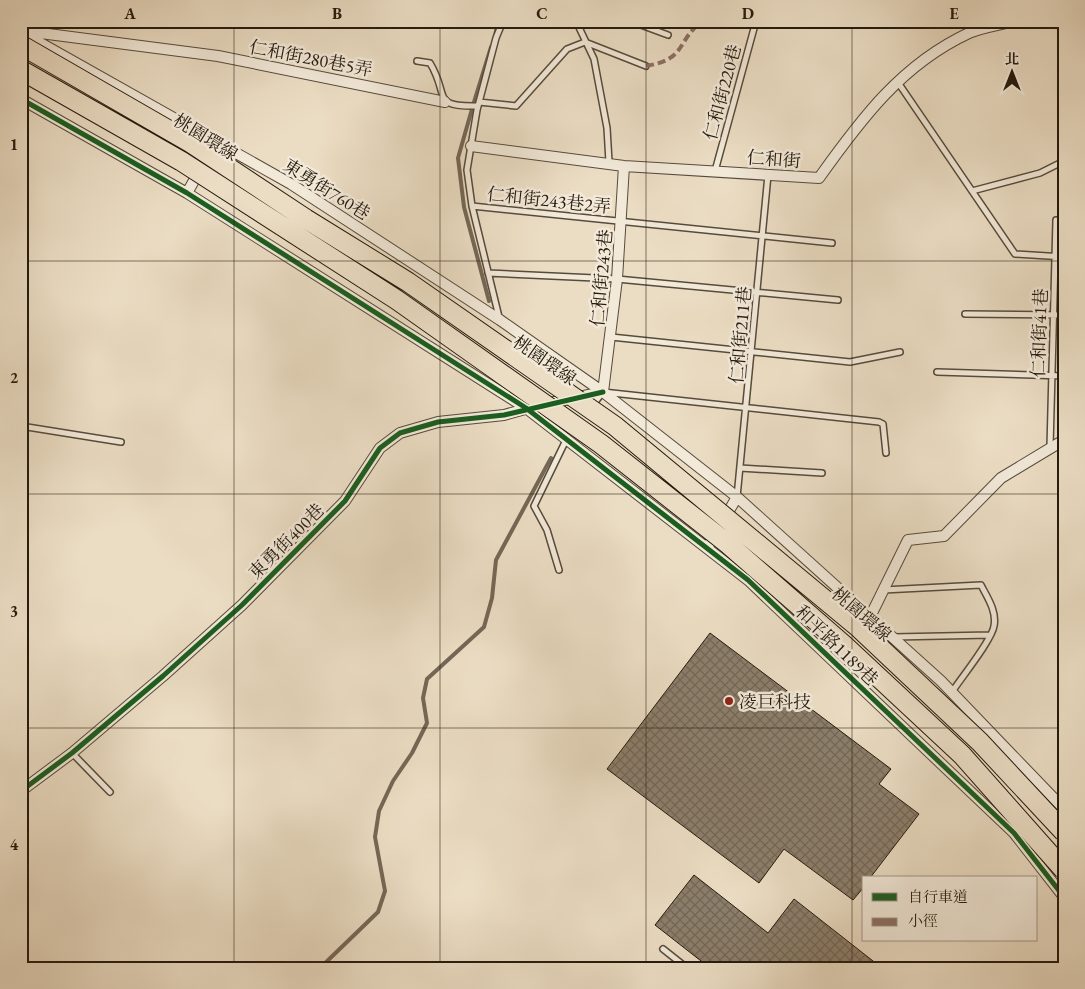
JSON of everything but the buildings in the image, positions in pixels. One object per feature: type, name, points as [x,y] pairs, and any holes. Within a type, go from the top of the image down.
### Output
[{"type":"highway","name":"桃園環線","points":[[21,45],[191,143],[306,219],[408,282],[615,426],[859,628],[980,742],[1064,832]]},
{"type":"highway","name":"桃園環線","points":[[21,70],[181,161],[397,300],[601,444],[728,544],[845,646],[962,756],[1064,870]]},
{"type":"street","name":"仁和街","points":[[471,146],[608,162],[624,166],[820,178],[851,132],[896,81],[933,53],[971,32],[1014,21]]},
{"type":"street","name":"仁和街280巷5弄","points":[[21,32],[218,56],[445,102]]},
{"type":"street","name":"東勇街760巷","points":[[21,32],[291,184],[500,320],[603,392]]},
{"type":"street","name":"和平路1189巷","points":[[21,99],[187,193],[526,408],[748,580],[1014,833],[1064,898]]},
{"type":"street","points":[[187,193],[217,141]]},
{"type":"street","name":"仁和街243巷","points":[[603,392],[617,279],[624,166]]},
{"type":"street","points":[[603,392],[737,497],[870,617],[952,692],[1064,809]]},
{"type":"street","name":"東勇街400巷","points":[[21,790],[72,753],[163,676],[242,605],[345,501],[380,448],[400,434],[438,422],[504,415],[526,408],[603,392]]},
{"type":"street","points":[[870,617],[908,540],[944,536],[1001,478],[1064,440]]},
{"type":"street","points":[[707,548],[737,497]]},
{"type":"lane","points":[[500,320],[472,206],[467,170],[478,104],[496,38],[503,21]]},
{"type":"lane","points":[[576,21],[584,42],[594,59],[602,93],[608,162]]},
{"type":"lane","points":[[630,21],[668,35]]},
{"type":"lane","name":"仁和街220巷","points":[[715,171],[756,21]]},
{"type":"lane","points":[[417,61],[430,63],[445,102],[453,106],[478,104],[516,106],[567,49],[584,42],[646,66]]},
{"type":"lane","points":[[896,81],[1015,254],[1064,257]]},
{"type":"lane","points":[[972,191],[1040,173],[1064,161]]},
{"type":"lane","name":"仁和街211巷","points":[[737,497],[747,409],[768,175]]},
{"type":"lane","name":"仁和街243巷2弄","points":[[472,206],[832,243]]},
{"type":"lane","name":"仁和街41巷","points":[[1050,447],[1056,220]]},
{"type":"lane","points":[[488,273],[617,279],[838,300]]},
{"type":"lane","points":[[965,314],[1064,316]]},
{"type":"lane","points":[[611,337],[850,362],[900,352]]},
{"type":"lane","points":[[937,372],[1064,376]]},
{"type":"lane","points":[[587,412],[603,392],[879,422],[885,428],[886,453]]},
{"type":"lane","points":[[559,570],[547,530],[534,506],[566,440],[582,419]]},
{"type":"lane","points":[[21,426],[121,442]]},
{"type":"lane","points":[[740,468],[822,473]]},
{"type":"lane","points":[[883,590],[981,585],[992,608],[994,626],[978,655],[952,692]]},
{"type":"lane","points":[[893,638],[990,635]]},
{"type":"lane","points":[[72,753],[110,792]]},
{"type":"lane","points":[[663,950],[688,968]]},
{"type":"waterway","points":[[495,36],[498,21]]},
{"type":"waterway","points":[[474,102],[491,47]]},
{"type":"waterway","points":[[472,109],[458,158],[464,207],[489,301]]},
{"type":"waterway","points":[[320,968],[378,912],[385,891],[375,837],[379,811],[393,781],[412,753],[427,723],[423,698],[427,679],[484,627],[492,598],[496,560],[551,458]]},
{"type":"marked path","points":[[646,66],[659,63],[675,54],[702,21]]},
{"type":"cycle path","points":[[21,99],[187,193],[526,408],[748,580],[1014,833],[1064,897]]},
{"type":"cycle path","points":[[21,791],[72,753],[163,676],[242,605],[345,501],[380,448],[400,433],[438,422],[504,415],[603,392]]},
{"type":"place","name":"凌巨科技","points":[[729,701]]}]
